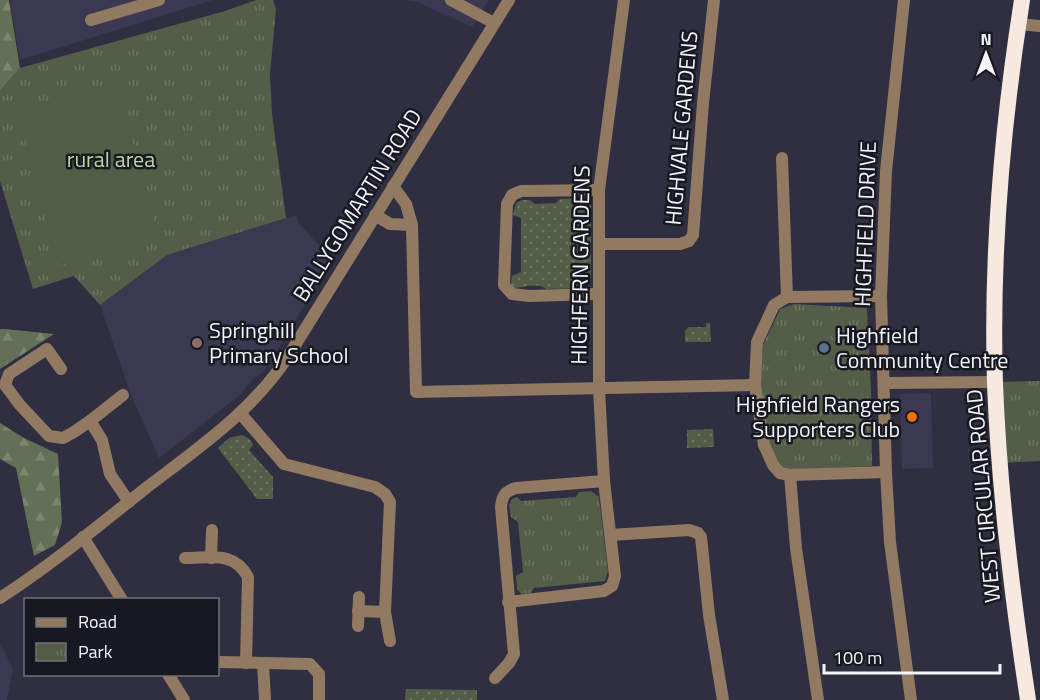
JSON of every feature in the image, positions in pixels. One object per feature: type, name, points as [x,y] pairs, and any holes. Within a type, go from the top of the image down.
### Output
[{"type":"highway","name":"WEST CIRCULAR ROAD","points":[[1022,0],[1006,114],[1000,185],[995,382],[1004,520],[1028,700]]},
{"type":"street","points":[[91,20],[159,0]]},
{"type":"street","points":[[452,0],[495,22]]},
{"type":"street","name":"BALLYGOMARTIN ROAD","points":[[0,598],[129,502],[240,413],[264,390],[281,367],[509,0]]},
{"type":"street","name":"HIGHFERN GARDENS","points":[[508,602],[604,591],[612,586],[615,576],[604,481],[599,389],[599,190],[624,0]]},
{"type":"street","name":"HIGHVALE GARDENS","points":[[600,244],[680,244],[689,241],[693,235],[698,150],[714,0]]},
{"type":"street","name":"HIGHFIELD DRIVE","points":[[904,0],[886,171],[881,296],[890,542],[911,700]]},
{"type":"street","points":[[1018,24],[1040,26]]},
{"type":"street","points":[[782,158],[787,297]]},
{"type":"street","points":[[375,215],[390,224],[412,225],[406,204],[393,186]]},
{"type":"street","points":[[598,294],[529,296],[512,294],[504,285],[507,204],[512,195],[521,191],[599,190]]},
{"type":"street","name":"HIGHFERN GARDENS","points":[[412,225],[416,392],[599,389]]},
{"type":"street","points":[[881,296],[787,297],[774,305],[757,342],[755,385],[764,445],[773,465],[780,473],[790,475],[886,471]]},
{"type":"street","points":[[61,369],[47,349],[9,374],[5,385],[49,436],[55,438],[68,436],[123,395]]},
{"type":"street","points":[[884,383],[995,382]]},
{"type":"street","points":[[599,389],[755,385]]},
{"type":"street","points":[[240,413],[284,464],[375,487],[385,494],[390,502],[385,612],[390,641]]},
{"type":"street","points":[[90,421],[102,440],[110,474],[129,502]]},
{"type":"street","points":[[790,475],[800,581],[818,700]]},
{"type":"street","points":[[495,678],[514,654],[501,507],[504,495],[508,490],[516,488],[604,481]]},
{"type":"street","points":[[211,558],[212,530]]},
{"type":"street","points":[[611,536],[689,530],[698,533],[723,700]]},
{"type":"street","points":[[83,537],[121,598]]},
{"type":"street","points":[[185,558],[231,558],[242,566],[248,577],[246,663]]},
{"type":"street","points":[[358,626],[359,597]]},
{"type":"street","points":[[358,611],[385,612]]},
{"type":"street","points":[[219,662],[310,664],[319,674],[319,700]]},
{"type":"street","points":[[263,663],[265,700]]},
{"type":"street","points":[[172,676],[184,700]]},
{"type":"shaded area","points":[[10,0],[213,0],[20,60]]},
{"type":"shaded area","points":[[403,0],[489,0],[472,27],[417,2]]},
{"type":"shaded area","name":"Springhill Primary School","points":[[296,215],[299,223],[332,260],[265,370],[251,381],[240,395],[159,458],[131,395],[100,305],[167,255]]},
{"type":"shaded area","points":[[931,393],[933,468],[902,469],[900,394]]},
{"type":"shaded area","points":[[0,643],[13,669],[7,700],[0,700]]},
{"type":"green space","points":[[0,0],[9,0],[20,68],[0,91]]},
{"type":"green space","name":"rural area","points":[[256,0],[273,0],[276,9],[270,74],[272,114],[286,218],[167,255],[100,305],[74,276],[33,289],[0,181],[0,91],[20,68],[225,11]]},
{"type":"green space","points":[[118,83],[158,240],[58,266],[17,109]]},
{"type":"green space","points":[[586,198],[591,203],[591,277],[587,282],[571,288],[546,289],[534,286],[514,288],[511,283],[512,276],[521,272],[521,218],[513,215],[516,203],[530,200],[535,204],[556,203],[560,199]]},
{"type":"green space","points":[[794,304],[867,308],[872,466],[783,470],[770,448],[760,390],[763,345],[780,309]]},
{"type":"green space","points":[[706,323],[710,323],[711,342],[685,342],[685,331],[689,327],[706,327]]},
{"type":"green space","points":[[0,329],[5,329],[54,334],[0,369]]},
{"type":"green space","points":[[1040,381],[1040,461],[999,463],[995,382]]},
{"type":"green space","points":[[0,423],[24,438],[58,454],[62,522],[55,545],[34,556],[16,468],[0,459]]},
{"type":"green space","points":[[713,429],[714,447],[687,448],[687,430]]},
{"type":"green space","points":[[241,435],[251,441],[253,445],[249,450],[273,477],[273,499],[257,499],[218,448],[229,438]]},
{"type":"green space","points":[[591,491],[599,497],[608,571],[605,581],[534,588],[531,593],[521,594],[517,589],[516,576],[523,572],[518,522],[511,517],[509,505],[512,499],[517,497],[521,501],[576,497],[579,492]]},
{"type":"green space","points":[[406,689],[477,690],[477,700],[405,700]]},
{"type":"place","name":"Springhill Primary School","points":[[197,343]]},
{"type":"place","name":"Highfield Community Centre","points":[[824,348]]},
{"type":"place","name":"Highfield Rangers Supporters Club","points":[[912,417]]}]
